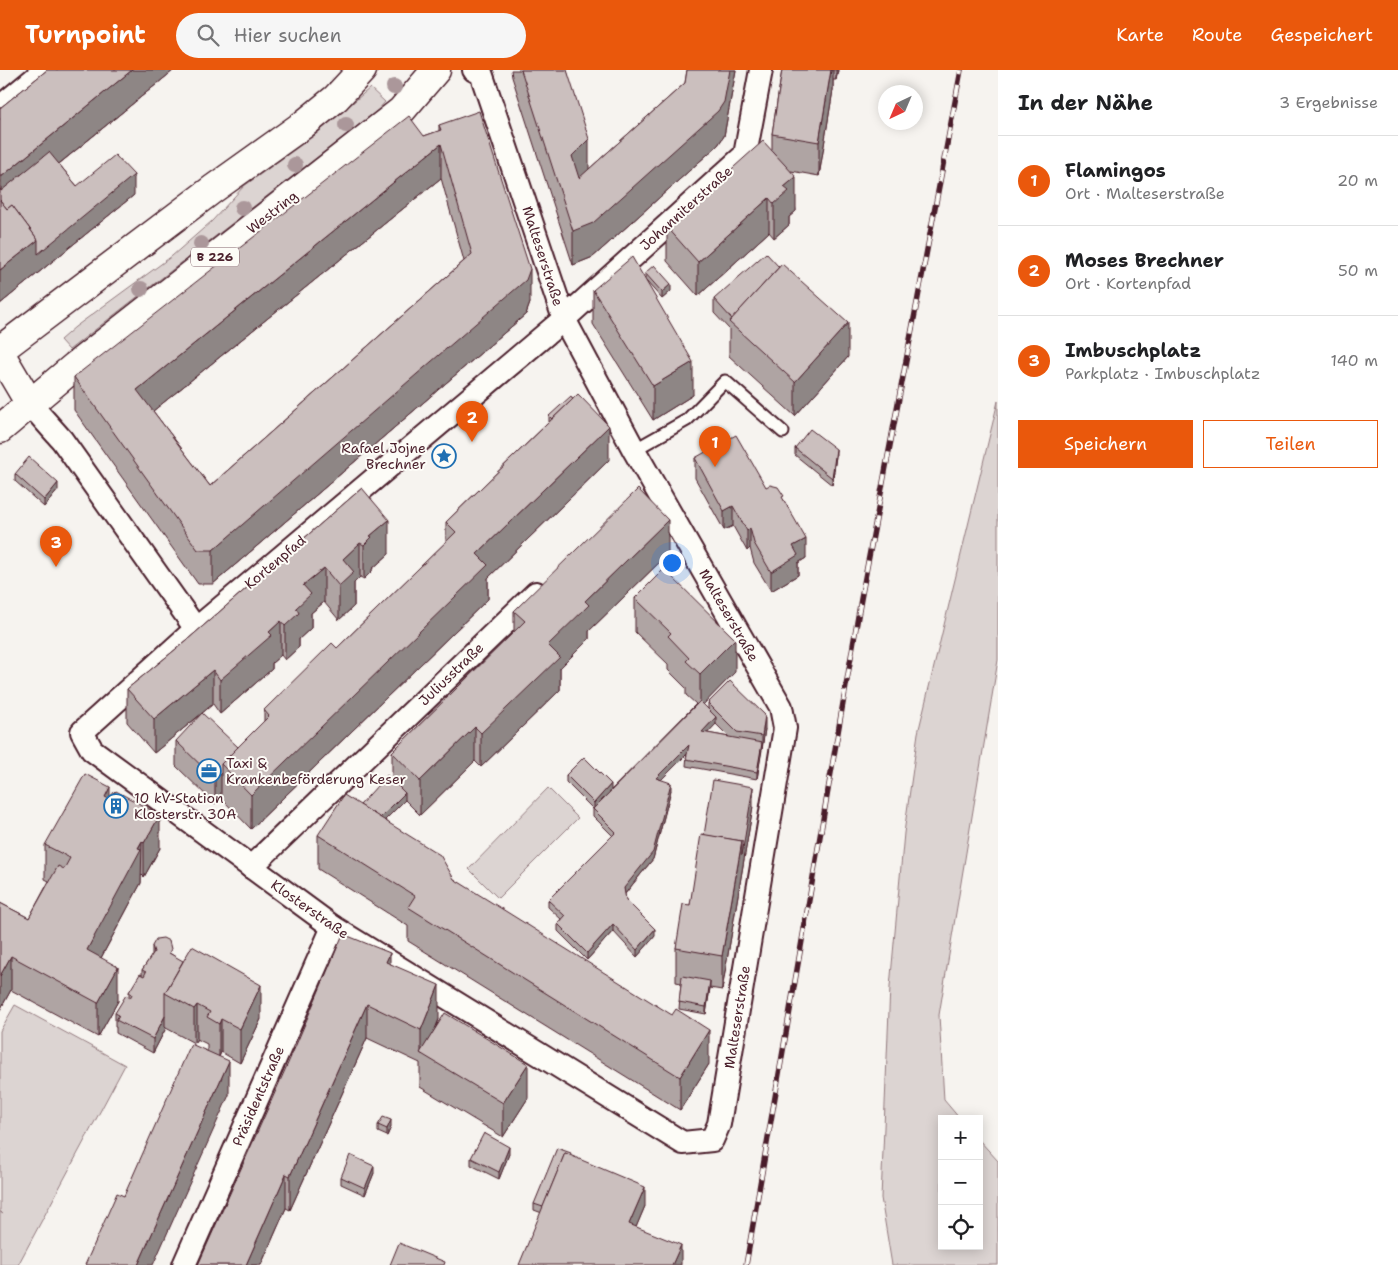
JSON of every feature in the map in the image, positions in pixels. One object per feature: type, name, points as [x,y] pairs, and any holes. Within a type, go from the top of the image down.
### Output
[{"type":"main road","points":[[30,404],[0,351],[213,189],[304,124],[336,98],[362,70]]},
{"type":"main road","name":"Westring","points":[[0,429],[401,110],[436,70]]},
{"type":"main road","points":[[0,388],[30,404]]},
{"type":"street","points":[[0,107],[45,70]]},
{"type":"street","name":"Malteserstraße","points":[[474,70],[481,74],[564,320],[634,450],[645,488],[781,707],[785,728],[719,1124],[712,1140]]},
{"type":"street","name":"Johanniterstraße","points":[[564,320],[745,155],[761,70]]},
{"type":"street","name":"Kortenpfad","points":[[82,732],[196,629],[564,320]]},
{"type":"street","points":[[30,404],[62,440],[196,629]]},
{"type":"street","name":"Juliusstraße","points":[[251,867],[553,576]]},
{"type":"street","name":"Klosterstraße","points":[[82,732],[92,750],[333,927],[683,1143],[712,1140]]},
{"type":"street","name":"Präsidentstraße","points":[[184,1265],[333,927]]},
{"type":"lane","points":[[634,450],[687,420],[725,381],[783,432]]},
{"type":"shaded area","points":[[370,88],[385,102],[378,110],[69,350],[60,340],[172,256],[212,221],[244,186],[315,135]]},
{"type":"shaded area","points":[[998,401],[998,660],[939,1015],[944,1100],[957,1115],[938,1115],[938,1250],[983,1250],[983,1144],[998,1161],[998,1265],[892,1265],[881,1198],[890,987],[904,833],[918,733]]},
{"type":"shaded area","points":[[548,788],[578,818],[498,898],[469,869]]},
{"type":"shaded area","points":[[15,1005],[125,1065],[18,1265],[0,1265],[0,1212],[3,1214],[0,1211],[0,1031]]},
{"type":"building","points":[[47,70],[132,70],[1,177],[0,108]]},
{"type":"building","points":[[521,70],[567,70],[589,139],[572,156],[579,178],[685,83],[687,70],[730,70],[724,102],[718,111],[593,223],[573,231]]},
{"type":"building","points":[[782,70],[831,70],[819,142],[772,134]]},
{"type":"building","points":[[479,111],[530,269],[526,280],[213,550],[198,550],[74,377],[409,116],[424,136],[441,130],[439,125]],"holes":[[[441,144],[472,254],[210,486],[137,390]]]},
{"type":"building","points":[[763,141],[796,177],[784,187],[789,191],[774,204],[769,198],[698,262],[667,227]]},
{"type":"building","points":[[49,152],[77,186],[115,155],[134,175],[38,254],[38,240],[12,205],[7,209],[0,200],[0,189],[1,191]]},
{"type":"building","points":[[0,200],[7,209],[12,205],[38,240],[0,270]]},
{"type":"building","points":[[766,253],[779,267],[732,319],[714,299]]},
{"type":"building","points":[[632,257],[693,362],[653,386],[593,290]]},
{"type":"building","points":[[782,264],[848,323],[795,382],[729,322]]},
{"type":"building","points":[[654,265],[671,284],[662,292],[645,273]]},
{"type":"building","points":[[578,394],[609,426],[477,554],[488,565],[251,795],[221,764],[269,716],[264,710],[332,643],[337,648],[456,532],[446,522]]},
{"type":"building","points":[[571,396],[573,399],[552,419],[549,416]]},
{"type":"building","points":[[810,429],[836,449],[832,478],[795,448]]},
{"type":"building","points":[[736,435],[766,487],[770,485],[778,487],[806,539],[793,546],[798,555],[771,572],[754,543],[750,528],[747,531],[733,506],[724,511],[695,458]]},
{"type":"building","points":[[29,457],[58,483],[44,500],[15,474]]},
{"type":"building","points":[[362,488],[389,520],[370,536],[372,537],[364,545],[360,543],[343,559],[354,572],[339,586],[324,568],[303,585],[311,594],[296,608],[299,613],[285,626],[281,621],[269,632],[272,635],[220,680],[213,670],[154,719],[127,689],[187,640]]},
{"type":"building","points":[[638,489],[668,520],[585,601],[589,605],[548,645],[560,657],[481,733],[475,727],[420,781],[392,752],[525,621],[514,611]]},
{"type":"building","points":[[664,569],[735,639],[700,674],[686,661],[689,658],[668,636],[671,633],[635,598]]},
{"type":"building","points":[[730,681],[765,715],[762,736],[737,732],[708,703]]},
{"type":"building","points":[[700,701],[716,717],[702,732],[762,743],[757,772],[686,759],[689,745],[656,778],[671,783],[653,852],[624,888],[626,900],[655,929],[637,950],[613,924],[587,953],[558,924],[565,916],[548,900],[616,832],[593,809]]},
{"type":"building","points":[[202,713],[238,747],[221,764],[221,773],[215,779],[176,741]]},
{"type":"building","points":[[584,757],[611,784],[594,803],[566,775]]},
{"type":"building","points":[[85,774],[110,787],[105,797],[111,800],[116,791],[160,815],[144,843],[142,841],[138,848],[141,849],[87,950],[118,967],[98,1003],[11,956],[0,976],[0,903],[29,918],[58,866],[64,869],[70,858],[45,845]]},
{"type":"building","points":[[387,775],[405,793],[380,818],[360,805]]},
{"type":"building","points":[[713,780],[753,787],[742,855],[742,841],[704,835]]},
{"type":"building","points":[[344,795],[440,855],[454,879],[672,1015],[676,1009],[709,1030],[680,1077],[408,907],[415,896],[318,835]]},
{"type":"building","points":[[701,834],[742,841],[722,956],[676,948],[683,904],[690,905]]},
{"type":"building","points":[[343,934],[390,953],[386,962],[439,985],[421,1030],[367,1004],[290,1176],[286,1174],[246,1265],[198,1265],[293,1052]]},
{"type":"building","points":[[163,938],[169,941],[171,949],[169,953],[183,961],[165,993],[165,1016],[153,1039],[116,1020],[119,1015],[115,1013],[126,995],[130,998],[132,994],[129,992],[140,974],[144,976],[146,972],[142,970],[154,952],[152,946],[156,939]]},
{"type":"building","points":[[192,946],[261,985],[240,1029],[221,1019],[219,1024],[207,1017],[210,1012],[197,1005],[194,1009],[165,993]]},
{"type":"building","points":[[682,976],[710,981],[706,1007],[679,1002]]},
{"type":"building","points":[[445,1013],[528,1064],[503,1103],[420,1053]]},
{"type":"building","points":[[191,1044],[229,1061],[138,1265],[85,1265],[117,1193],[124,1196]]},
{"type":"building","points":[[383,1117],[391,1120],[387,1129],[378,1125]]},
{"type":"building","points":[[484,1133],[509,1147],[499,1172],[471,1158]]},
{"type":"building","points":[[557,1148],[571,1153],[570,1155],[565,1153],[543,1207],[534,1204]]},
{"type":"building","points":[[565,1153],[645,1187],[629,1224],[681,1245],[672,1265],[519,1265]]},
{"type":"building","points":[[350,1155],[374,1166],[365,1188],[341,1177]]},
{"type":"building","points":[[399,1243],[445,1262],[444,1265],[390,1265]]},
{"type":"railway","points":[[746,1265],[861,599],[961,70]]},
{"type":"place","name":"Moses Brechner","points":[[472,442]]},
{"type":"place","name":"Rafael Jojne Brechner","points":[[444,456]]},
{"type":"place","name":"Flamingos","points":[[715,467]]},
{"type":"place","name":"Imbuschplatz","points":[[56,567]]},
{"type":"place","name":"Taxi & Krankenbeförderung Keser","points":[[209,771]]},
{"type":"place","name":"10 kV-Station Klosterstr. 30A","points":[[116,806]]}]
